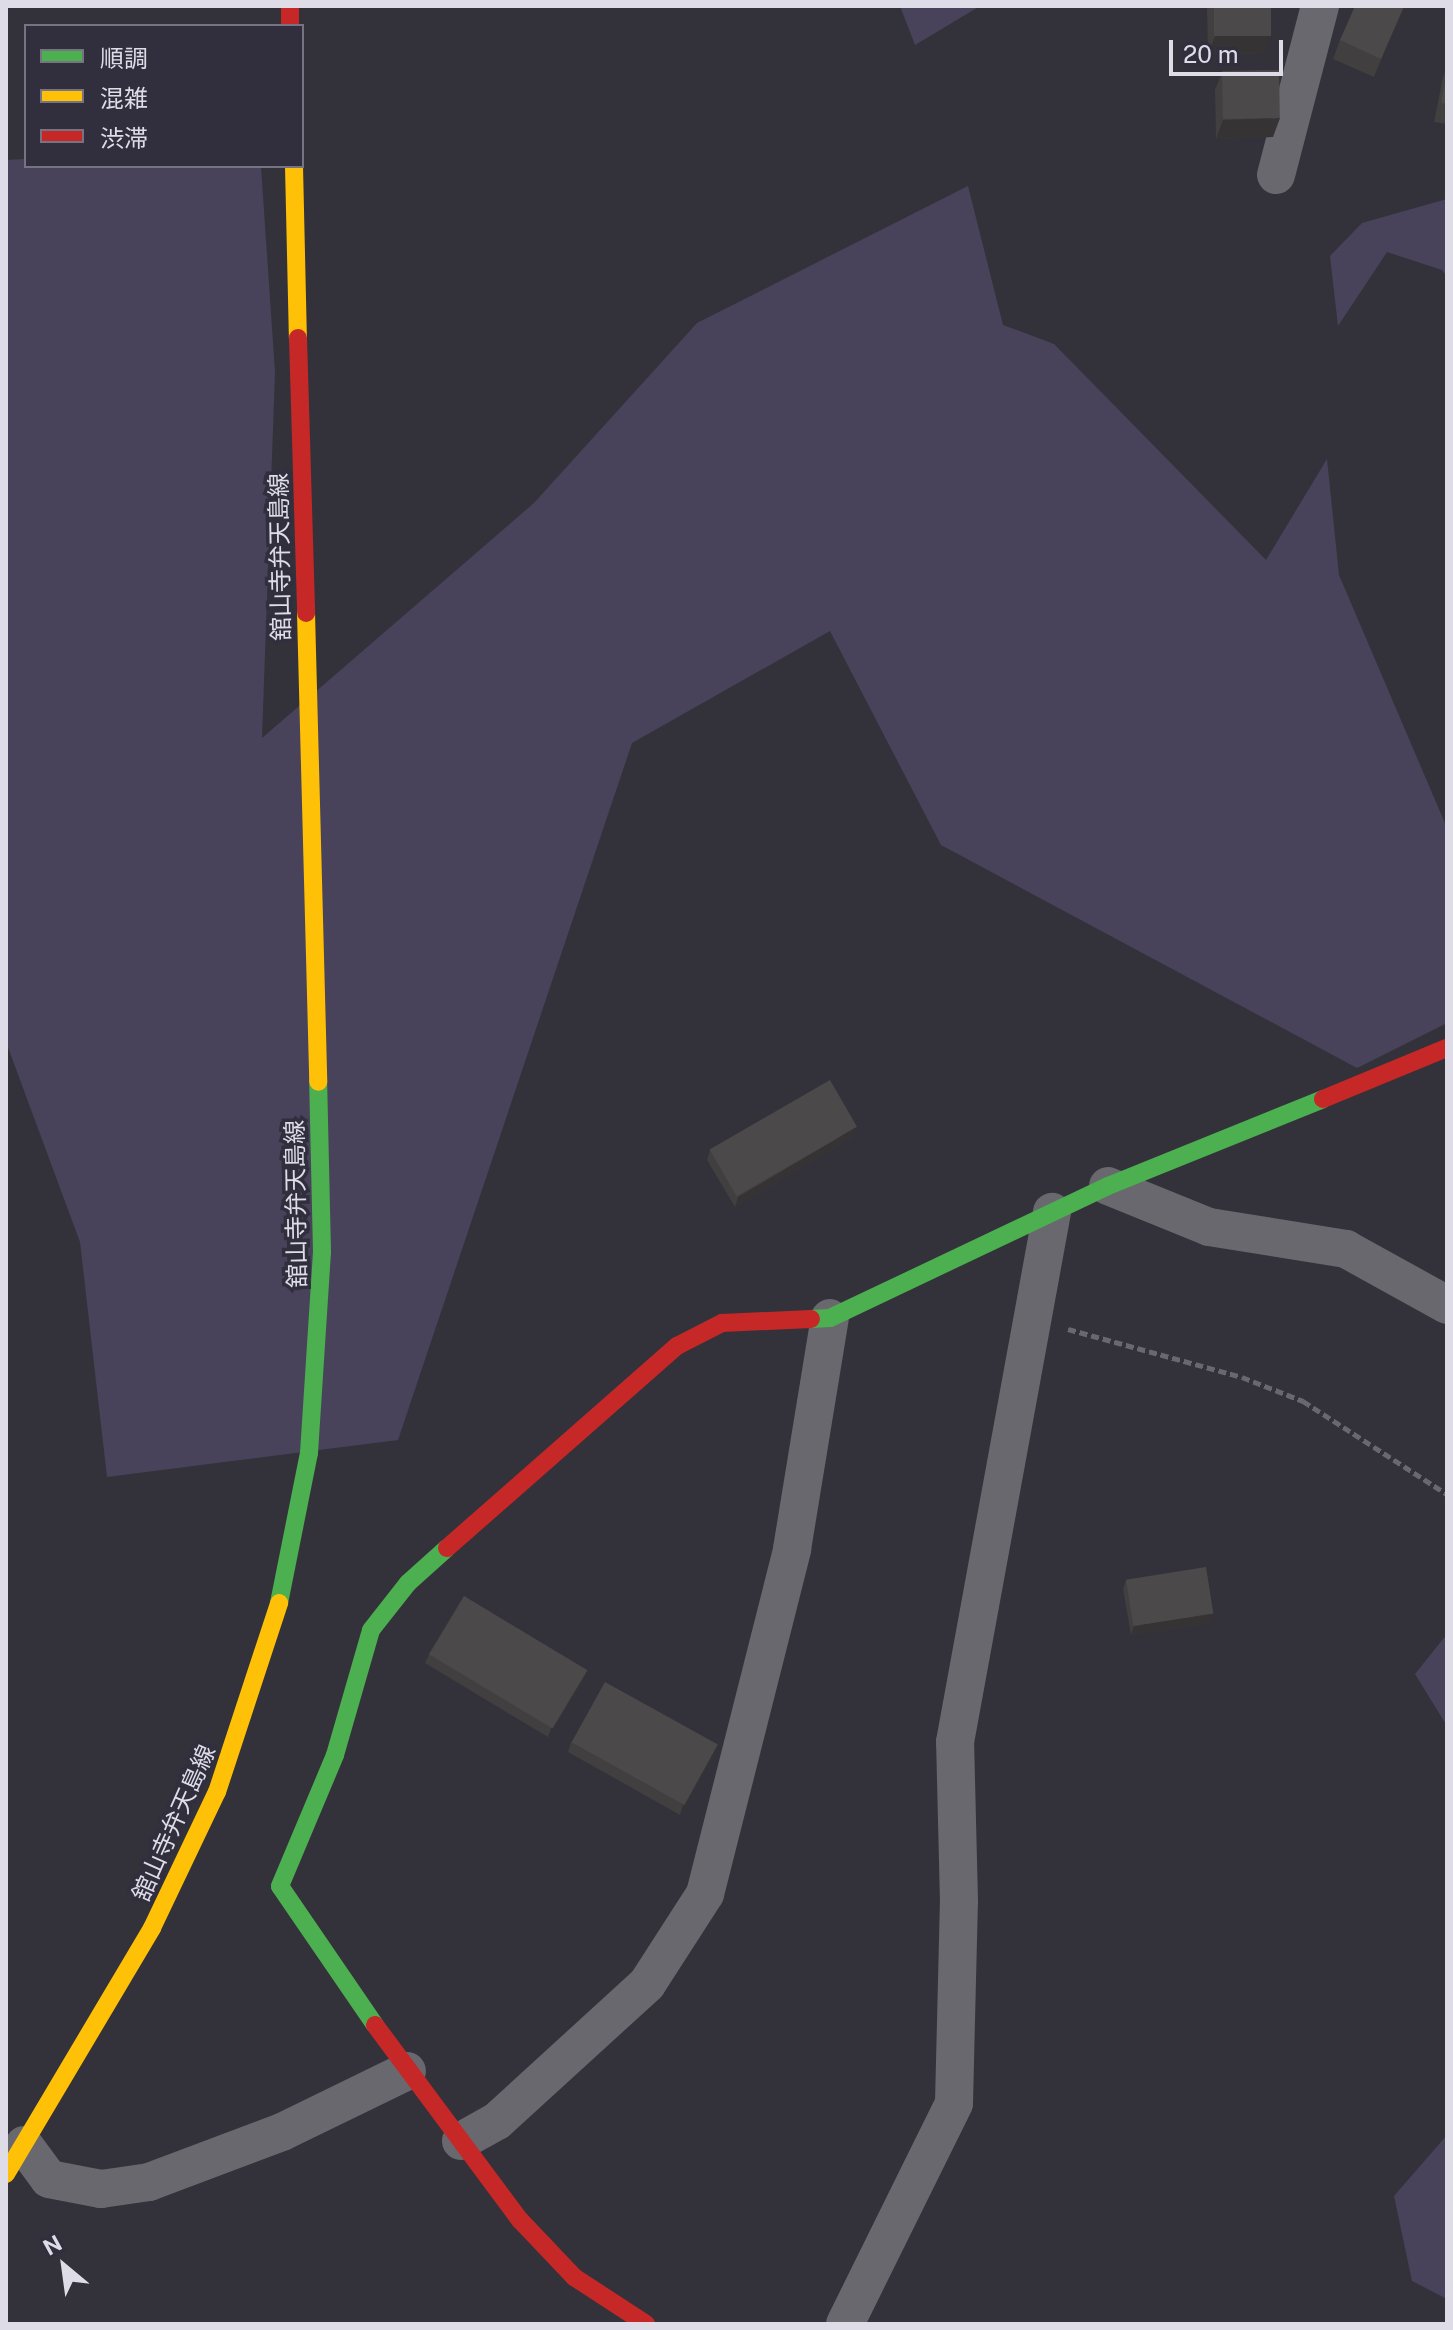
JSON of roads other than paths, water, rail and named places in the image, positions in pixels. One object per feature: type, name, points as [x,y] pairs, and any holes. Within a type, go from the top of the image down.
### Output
[{"type":"street","points":[[1276,175],[1320,6]]},
{"type":"street","name":"舘山寺弁天島線","points":[[15,2160],[152,1928],[217,1792],[280,1601],[309,1453],[322,1252],[294,168]]},
{"type":"street","points":[[646,2324],[574,2277],[520,2220],[407,2071],[280,1886],[335,1755],[371,1630],[408,1583],[677,1346],[722,1323],[830,1318],[1108,1186],[1447,1048]]},
{"type":"street","points":[[1108,1186],[1209,1227],[1346,1249],[1447,1305]]},
{"type":"street","points":[[845,2324],[954,2103],[955,1742],[1036,1321],[1052,1212]]},
{"type":"street","points":[[461,2141],[497,2121],[647,1984],[705,1894],[792,1549],[830,1318]]},
{"type":"street","points":[[15,2160],[49,2179],[101,2189],[149,2182],[282,2132],[407,2071]]}]
